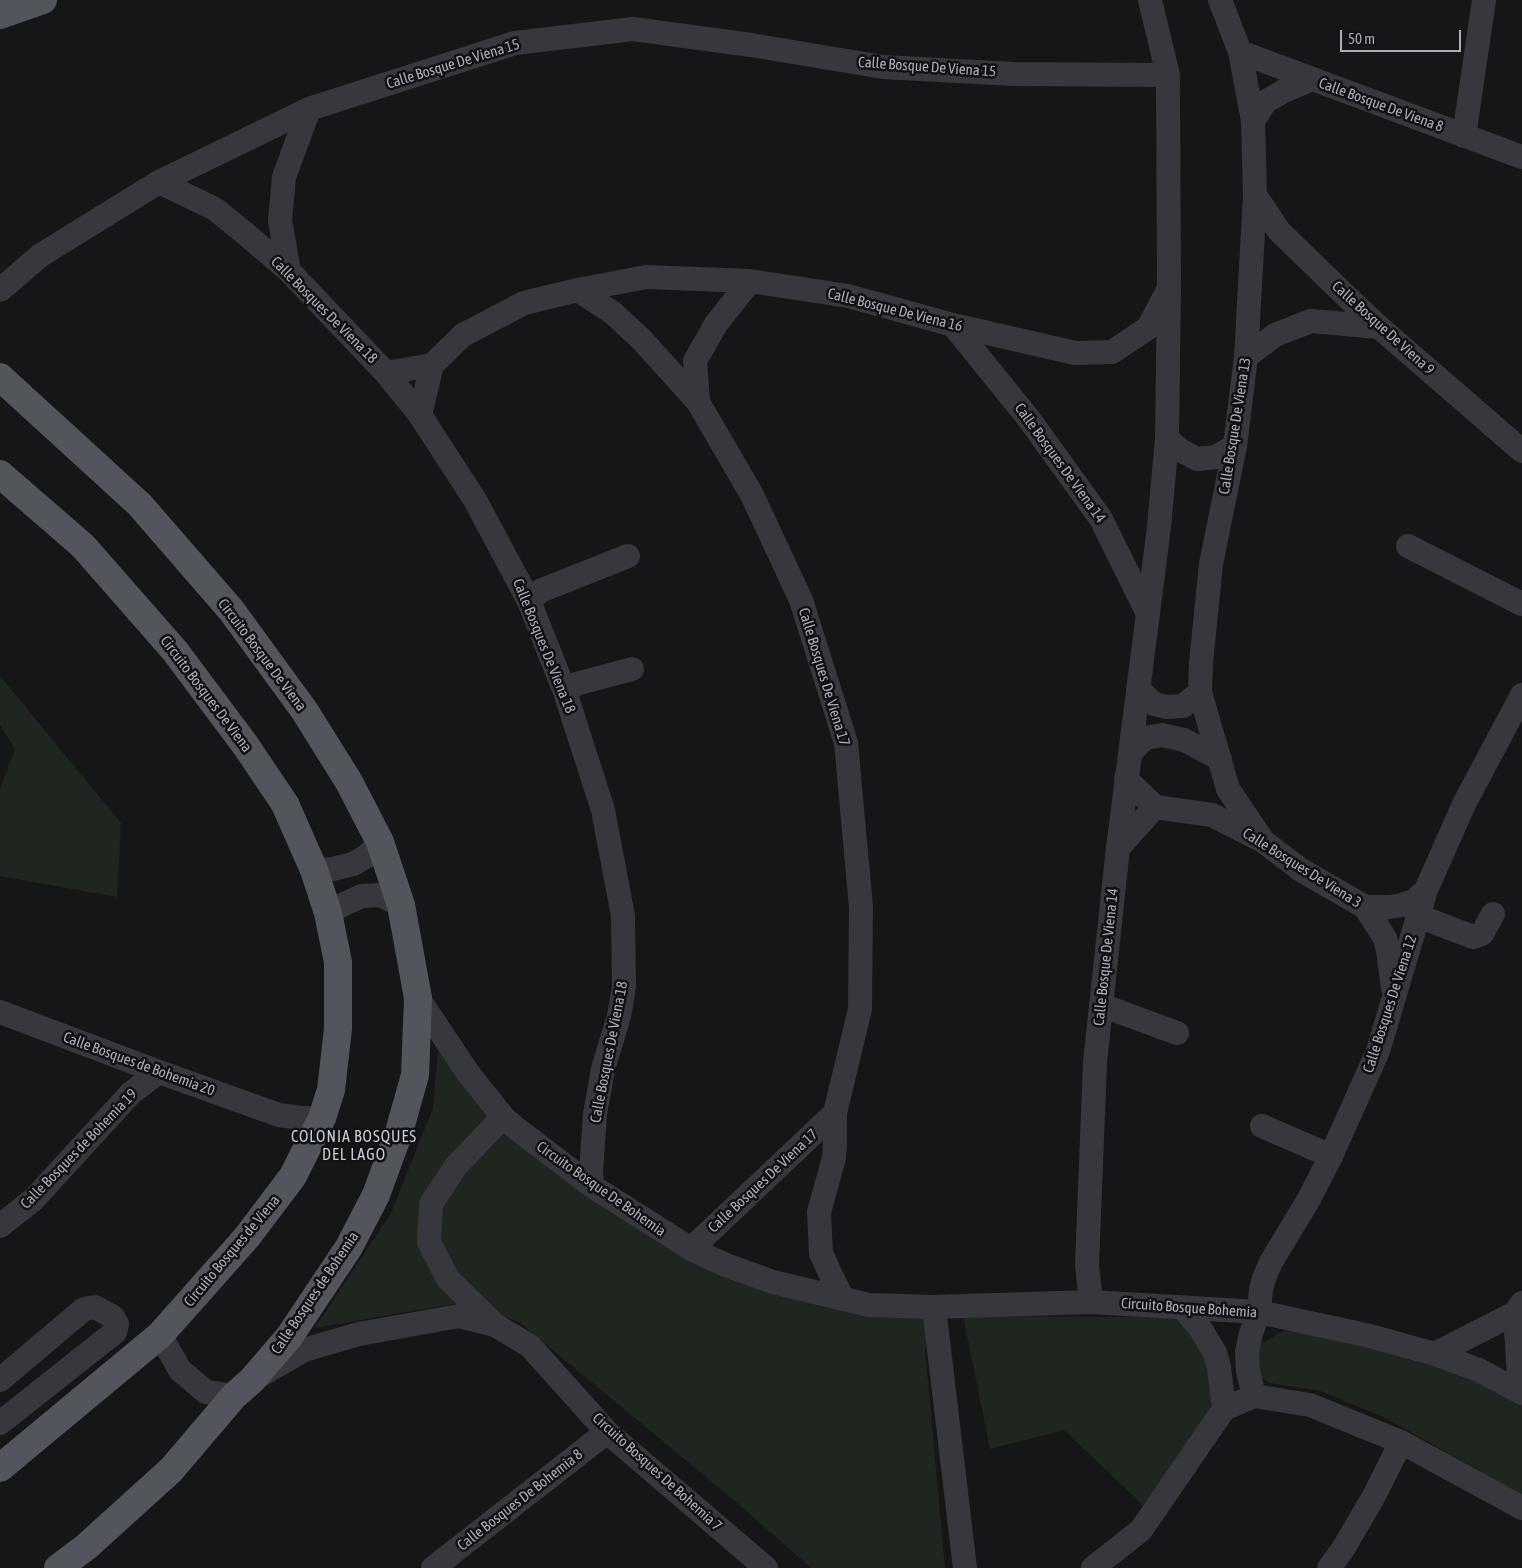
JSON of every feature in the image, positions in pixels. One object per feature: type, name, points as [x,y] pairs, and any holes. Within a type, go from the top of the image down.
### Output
[{"type":"main road","points":[[0,15],[43,0]]},
{"type":"main road","name":"Circuito Bosque De Viena","points":[[0,377],[140,506],[231,610],[304,710],[349,782],[380,842],[401,905],[418,998]]},
{"type":"main road","name":"Circuito Bosques De Viena","points":[[0,474],[83,546],[175,651],[246,746],[285,804],[314,870],[328,913],[338,962]]},
{"type":"main road","name":"Circuito Bosques de Viena","points":[[0,1468],[160,1335],[247,1237],[293,1176],[322,1118],[330,1090],[338,1029],[338,962]]},
{"type":"main road","name":"Calle Bosques de Bohemia","points":[[58,1568],[86,1548],[171,1470],[294,1328],[349,1247],[376,1195],[415,1075],[418,998]]},
{"type":"street","points":[[1148,614],[1159,527],[1167,439],[1169,288],[1168,75],[1150,0]]},
{"type":"street","points":[[1202,0],[1216,9],[1222,6]]},
{"type":"street","points":[[1464,136],[1484,0]]},
{"type":"street","name":"Calle Bosque De Viena 13","points":[[1222,6],[1240,52],[1253,121],[1255,195],[1246,357],[1235,446],[1210,564],[1200,692],[1228,789],[1263,841]]},
{"type":"street","name":"Calle Bosque De Viena 15","points":[[0,290],[41,255],[159,182],[310,109],[515,43],[633,29],[752,45],[883,67],[1013,74],[1168,75]]},
{"type":"street","name":"Calle Bosque De Viena 8","points":[[1240,52],[1522,157]]},
{"type":"street","points":[[1253,121],[1265,102],[1282,92],[1312,79]]},
{"type":"street","points":[[288,271],[280,222],[284,177],[310,109]]},
{"type":"street","name":"Calle Bosques De Viena 18","points":[[159,182],[216,209],[288,271],[386,373],[420,415],[475,500],[529,601],[565,692],[603,810],[623,916],[624,987],[619,1016],[603,1069],[595,1114],[591,1172],[592,1186]]},
{"type":"street","name":"Calle Bosque De Viena 9","points":[[1255,195],[1279,231],[1378,327],[1522,451]]},
{"type":"street","name":"Calle Bosque De Viena 16","points":[[432,365],[463,335],[524,303],[646,277],[750,281],[848,296],[953,325],[1075,353],[1112,352],[1148,328],[1169,288]]},
{"type":"street","name":"Calle Bosques De Viena 17","points":[[750,281],[716,324],[695,361],[698,402],[752,495],[801,600],[846,743],[861,907],[860,1009],[835,1113],[834,1158],[819,1212],[821,1253],[843,1299]]},
{"type":"street","points":[[578,290],[613,313],[642,340],[698,402]]},
{"type":"street","points":[[1246,357],[1275,335],[1311,321],[1378,327]]},
{"type":"street","name":"Calle Bosques De Viena 14","points":[[953,325],[1029,419],[1101,519],[1148,614]]},
{"type":"street","points":[[386,373],[432,365],[420,415]]},
{"type":"street","points":[[1167,439],[1180,450],[1197,459],[1216,457],[1235,446]]},
{"type":"street","points":[[1408,546],[1520,608]]},
{"type":"street","points":[[529,601],[540,592],[628,556]]},
{"type":"street","name":"Calle Bosque De Viena 14","points":[[1091,1302],[1087,1266],[1095,1062],[1126,779],[1148,614]]},
{"type":"street","points":[[565,692],[576,684],[632,669]]},
{"type":"street","points":[[1138,689],[1154,704],[1167,707],[1183,706],[1200,692]]},
{"type":"street","name":"Calle Bosques De Viena 12","points":[[1259,1312],[1261,1289],[1271,1262],[1309,1199],[1332,1156],[1378,1051],[1426,890],[1464,804],[1522,694]]},
{"type":"street","points":[[1130,753],[1145,738],[1162,735],[1184,740],[1220,759]]},
{"type":"street","points":[[1118,848],[1155,807],[1126,779]]},
{"type":"street","points":[[1212,815],[1228,789]]},
{"type":"street","name":"Calle Bosques De Viena 3","points":[[1155,807],[1212,815],[1263,841],[1301,870],[1365,907],[1384,938],[1388,952],[1394,997]]},
{"type":"street","points":[[314,870],[333,870],[353,864],[367,856],[380,842]]},
{"type":"street","points":[[1365,907],[1402,905],[1414,901],[1426,890]]},
{"type":"street","points":[[328,913],[362,896],[380,895],[401,905]]},
{"type":"street","points":[[1418,916],[1473,937],[1482,934],[1492,914]]},
{"type":"street","name":"Circuito Bosque De Bohemia","points":[[418,998],[468,1073],[503,1117],[592,1186],[691,1249],[726,1265],[773,1282],[843,1299]]},
{"type":"street","points":[[1101,1005],[1177,1033]]},
{"type":"street","name":"Calle Bosques de Bohemia 20","points":[[0,1012],[279,1115],[300,1118],[322,1118]]},
{"type":"street","name":"Calle Bosques de Bohemia 19","points":[[0,1226],[34,1199],[131,1092],[159,1072]]},
{"type":"street","name":"Calle Bosques De Viena 17","points":[[691,1249],[835,1113]]},
{"type":"street","points":[[279,1115],[293,1133],[304,1153]]},
{"type":"street","points":[[495,1325],[448,1279],[428,1242],[431,1204],[456,1166],[503,1117]]},
{"type":"street","points":[[1262,1126],[1332,1156]]},
{"type":"street","name":"Circuito Bosque Bohemia","points":[[843,1299],[869,1305],[934,1307],[1091,1302],[1259,1312],[1370,1336],[1435,1354],[1478,1370],[1521,1393]]},
{"type":"street","points":[[0,1380],[84,1309],[95,1307],[113,1317],[117,1324],[115,1332],[0,1423]]},
{"type":"street","points":[[934,1307],[965,1568]]},
{"type":"street","points":[[1182,1308],[1200,1328],[1215,1353],[1219,1367],[1224,1409]]},
{"type":"street","points":[[1435,1354],[1519,1308],[1521,1393]]},
{"type":"street","points":[[1254,1396],[1248,1371],[1247,1352],[1251,1333],[1259,1312]]},
{"type":"street","name":"Circuito Bosques De Bohemia 7","points":[[243,1388],[304,1350],[359,1334],[459,1316],[495,1325],[530,1346],[607,1432],[766,1568]]},
{"type":"street","points":[[160,1335],[180,1370],[206,1392],[243,1388]]},
{"type":"street","points":[[1093,1568],[1141,1530],[1224,1409],[1254,1396],[1310,1406],[1401,1442],[1522,1508]]},
{"type":"street","name":"Calle Bosques De Bohemia 8","points":[[433,1568],[607,1432]]},
{"type":"street","points":[[1329,1568],[1374,1496],[1401,1442]]},
{"type":"shaded area","points":[[0,676],[121,823],[117,897],[0,876],[0,789],[15,749],[0,725]]},
{"type":"shaded area","points":[[440,1026],[499,1119],[733,1273],[929,1314],[935,1334],[925,1348],[945,1568],[811,1568],[736,1502],[519,1322],[464,1302],[315,1328],[391,1213],[433,1108]]},
{"type":"shaded area","points":[[963,1316],[1186,1317],[1220,1377],[1203,1427],[1148,1510],[1064,1430],[990,1449]]},
{"type":"shaded area","points":[[1285,1330],[1382,1349],[1484,1374],[1522,1402],[1522,1495],[1388,1419],[1320,1391],[1270,1383],[1256,1375],[1252,1359],[1262,1343]]},
{"type":"district","name":"COLONIA BOSQUES DEL LAGO","points":[[354,1146]]}]
